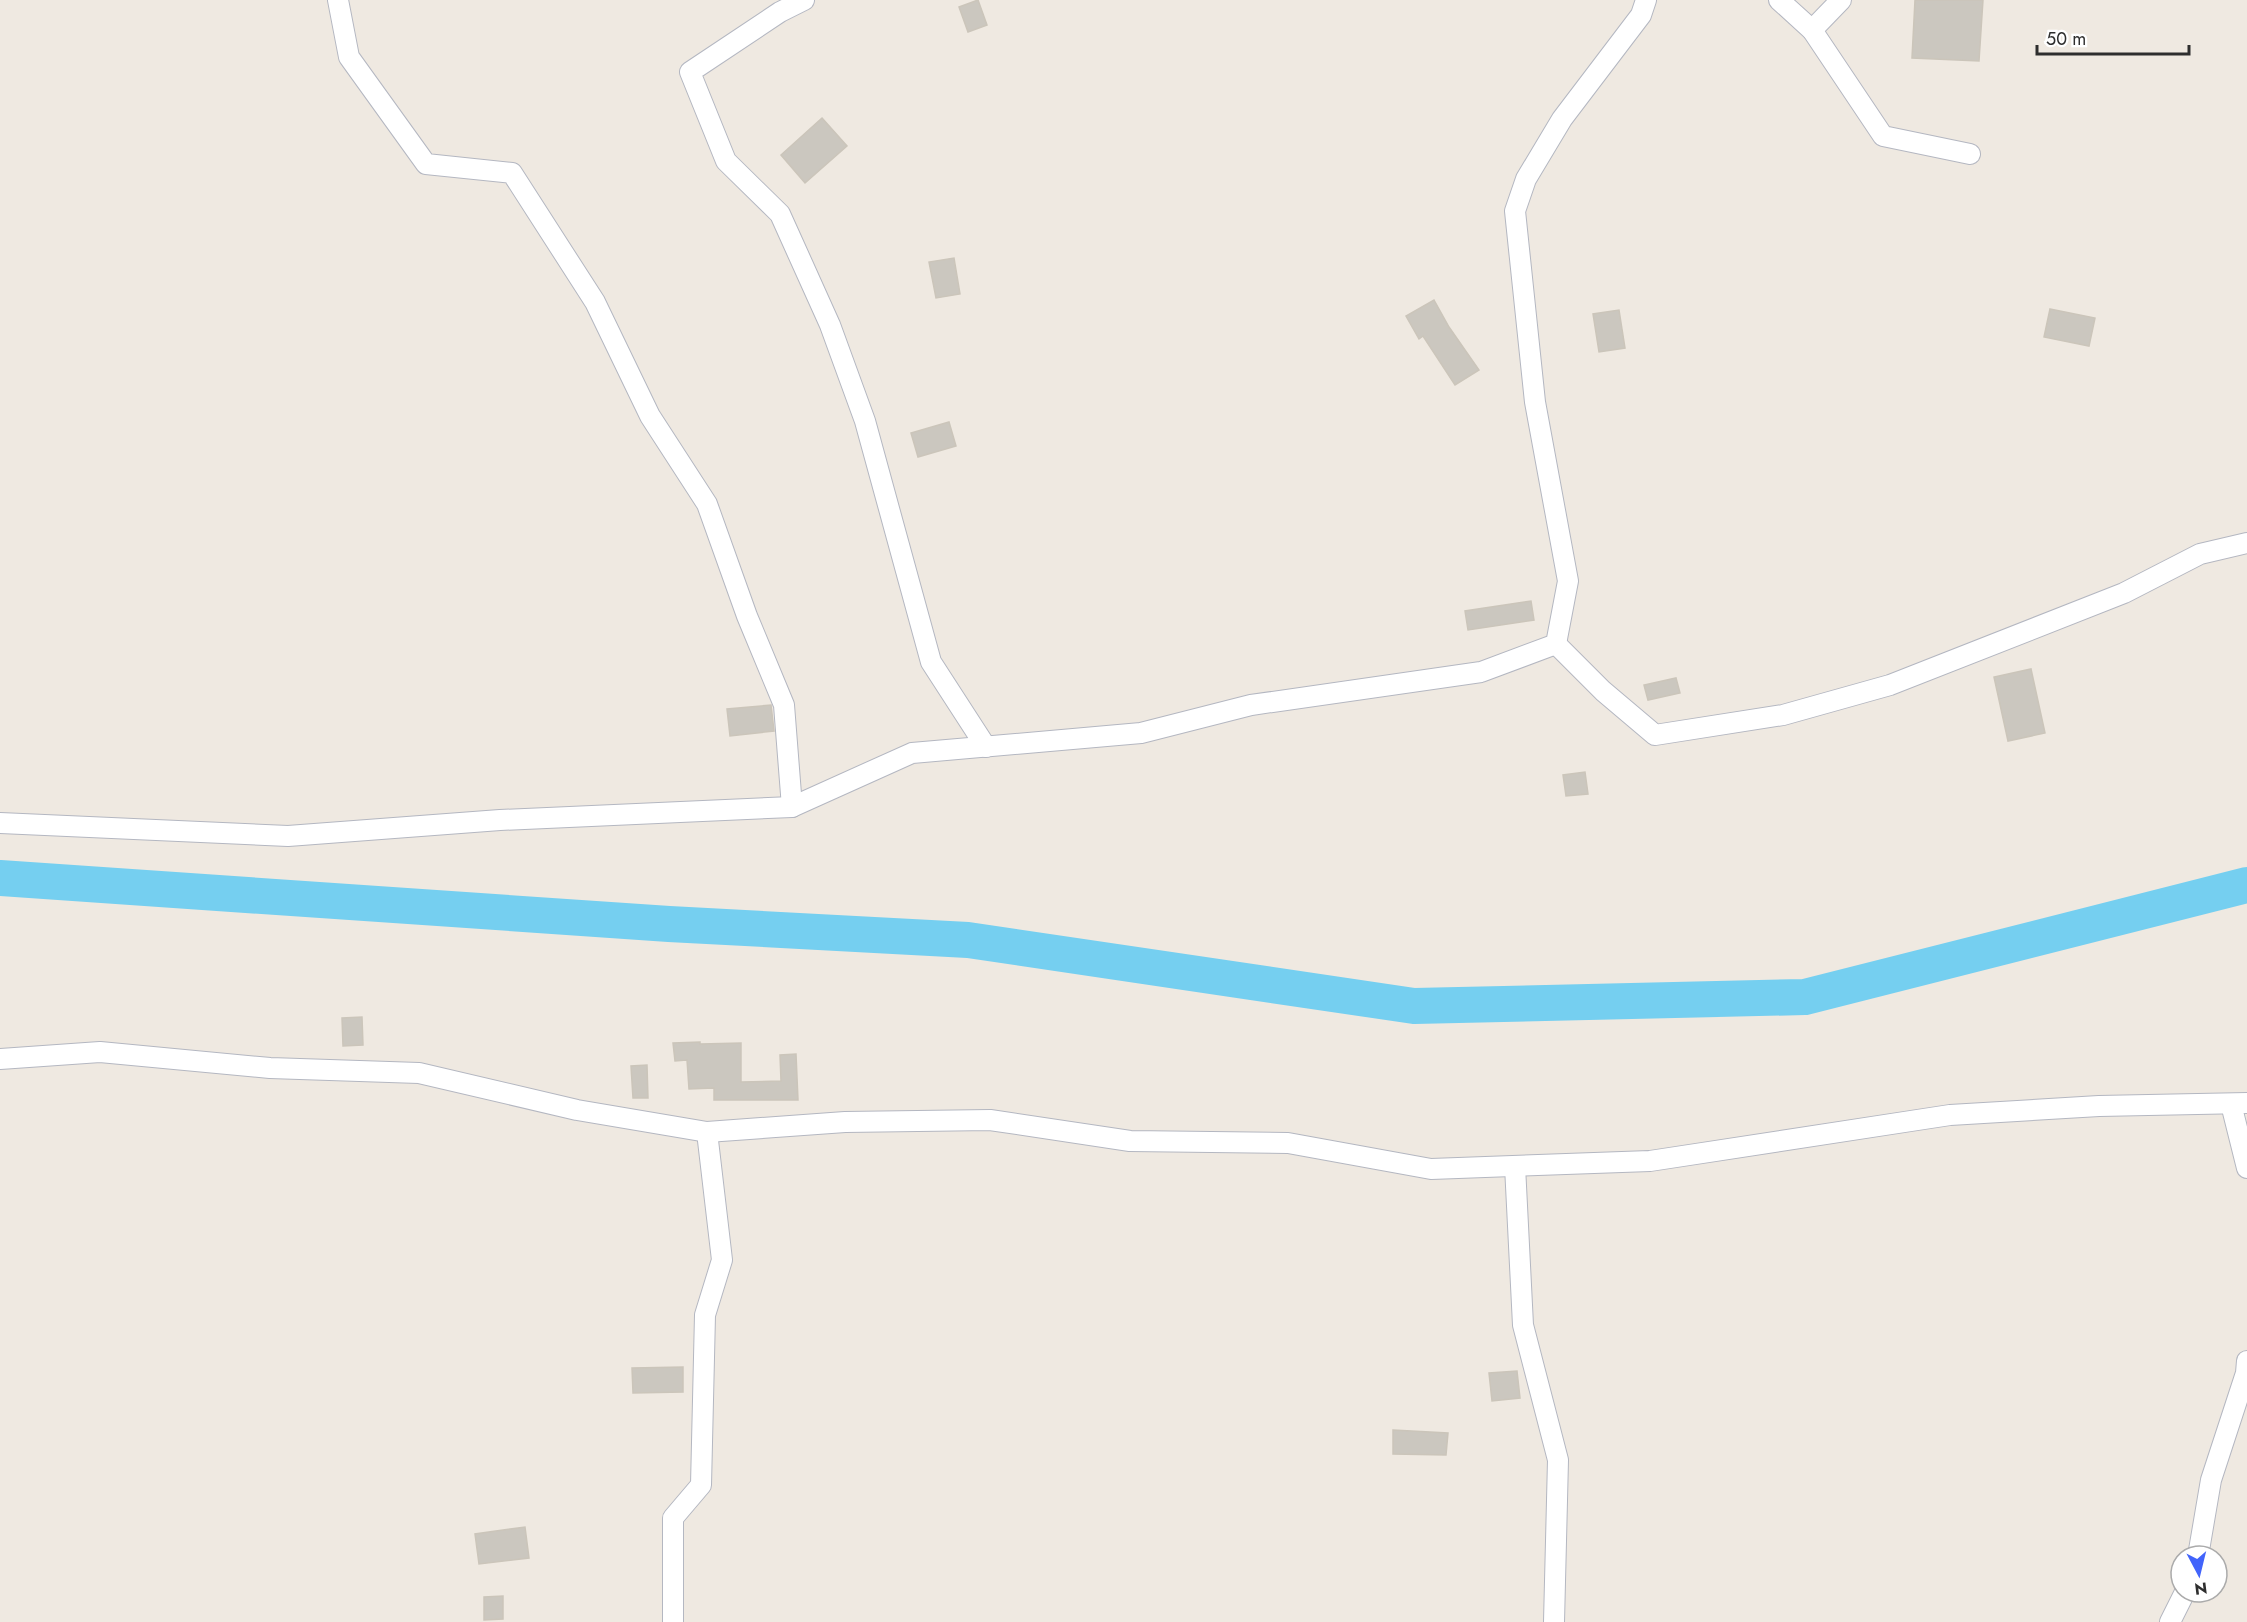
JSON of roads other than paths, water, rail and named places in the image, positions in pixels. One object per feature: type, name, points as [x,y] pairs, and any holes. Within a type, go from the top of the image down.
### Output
[{"type":"street","points":[[338,0],[349,57],[426,164],[512,173],[595,302],[650,416],[707,504],[747,616],[784,705],[792,807]]},
{"type":"street","points":[[804,0],[780,12],[690,72],[726,161],[780,214],[830,325],[865,421],[931,662],[986,747]]},
{"type":"street","points":[[1557,644],[1568,581],[1535,402],[1515,211],[1526,179],[1562,119],[1641,15],[1646,0]]},
{"type":"street","points":[[1779,0],[1812,30],[1883,136],[1970,154]]},
{"type":"street","points":[[1812,30],[1841,0]]},
{"type":"street","points":[[1557,644],[1603,691],[1655,735],[1783,715],[1890,685],[2124,593],[2200,554],[2247,543]]},
{"type":"street","points":[[0,823],[288,836],[500,820],[792,807],[912,753],[1141,733],[1251,705],[1481,672],[1557,644]]},
{"type":"street","points":[[0,1059],[100,1052],[270,1068],[419,1072],[577,1110],[707,1132],[846,1122],[990,1120],[1130,1141],[1288,1143],[1431,1169],[1650,1161],[1950,1115],[2099,1106],[2239,1104],[2247,1168]]},
{"type":"street","points":[[673,1622],[673,1518],[701,1485],[705,1315],[722,1260],[707,1132]]},
{"type":"street","points":[[1515,1166],[1523,1325],[1558,1460],[1554,1622]]},
{"type":"street","points":[[2200,1544],[2211,1480],[2246,1373],[2247,1361]]},
{"type":"street","points":[[2170,1622],[2179,1604]]},
{"type":"waterway","points":[[0,878],[669,924],[968,940],[1414,1006],[1805,997],[2247,885]]}]
